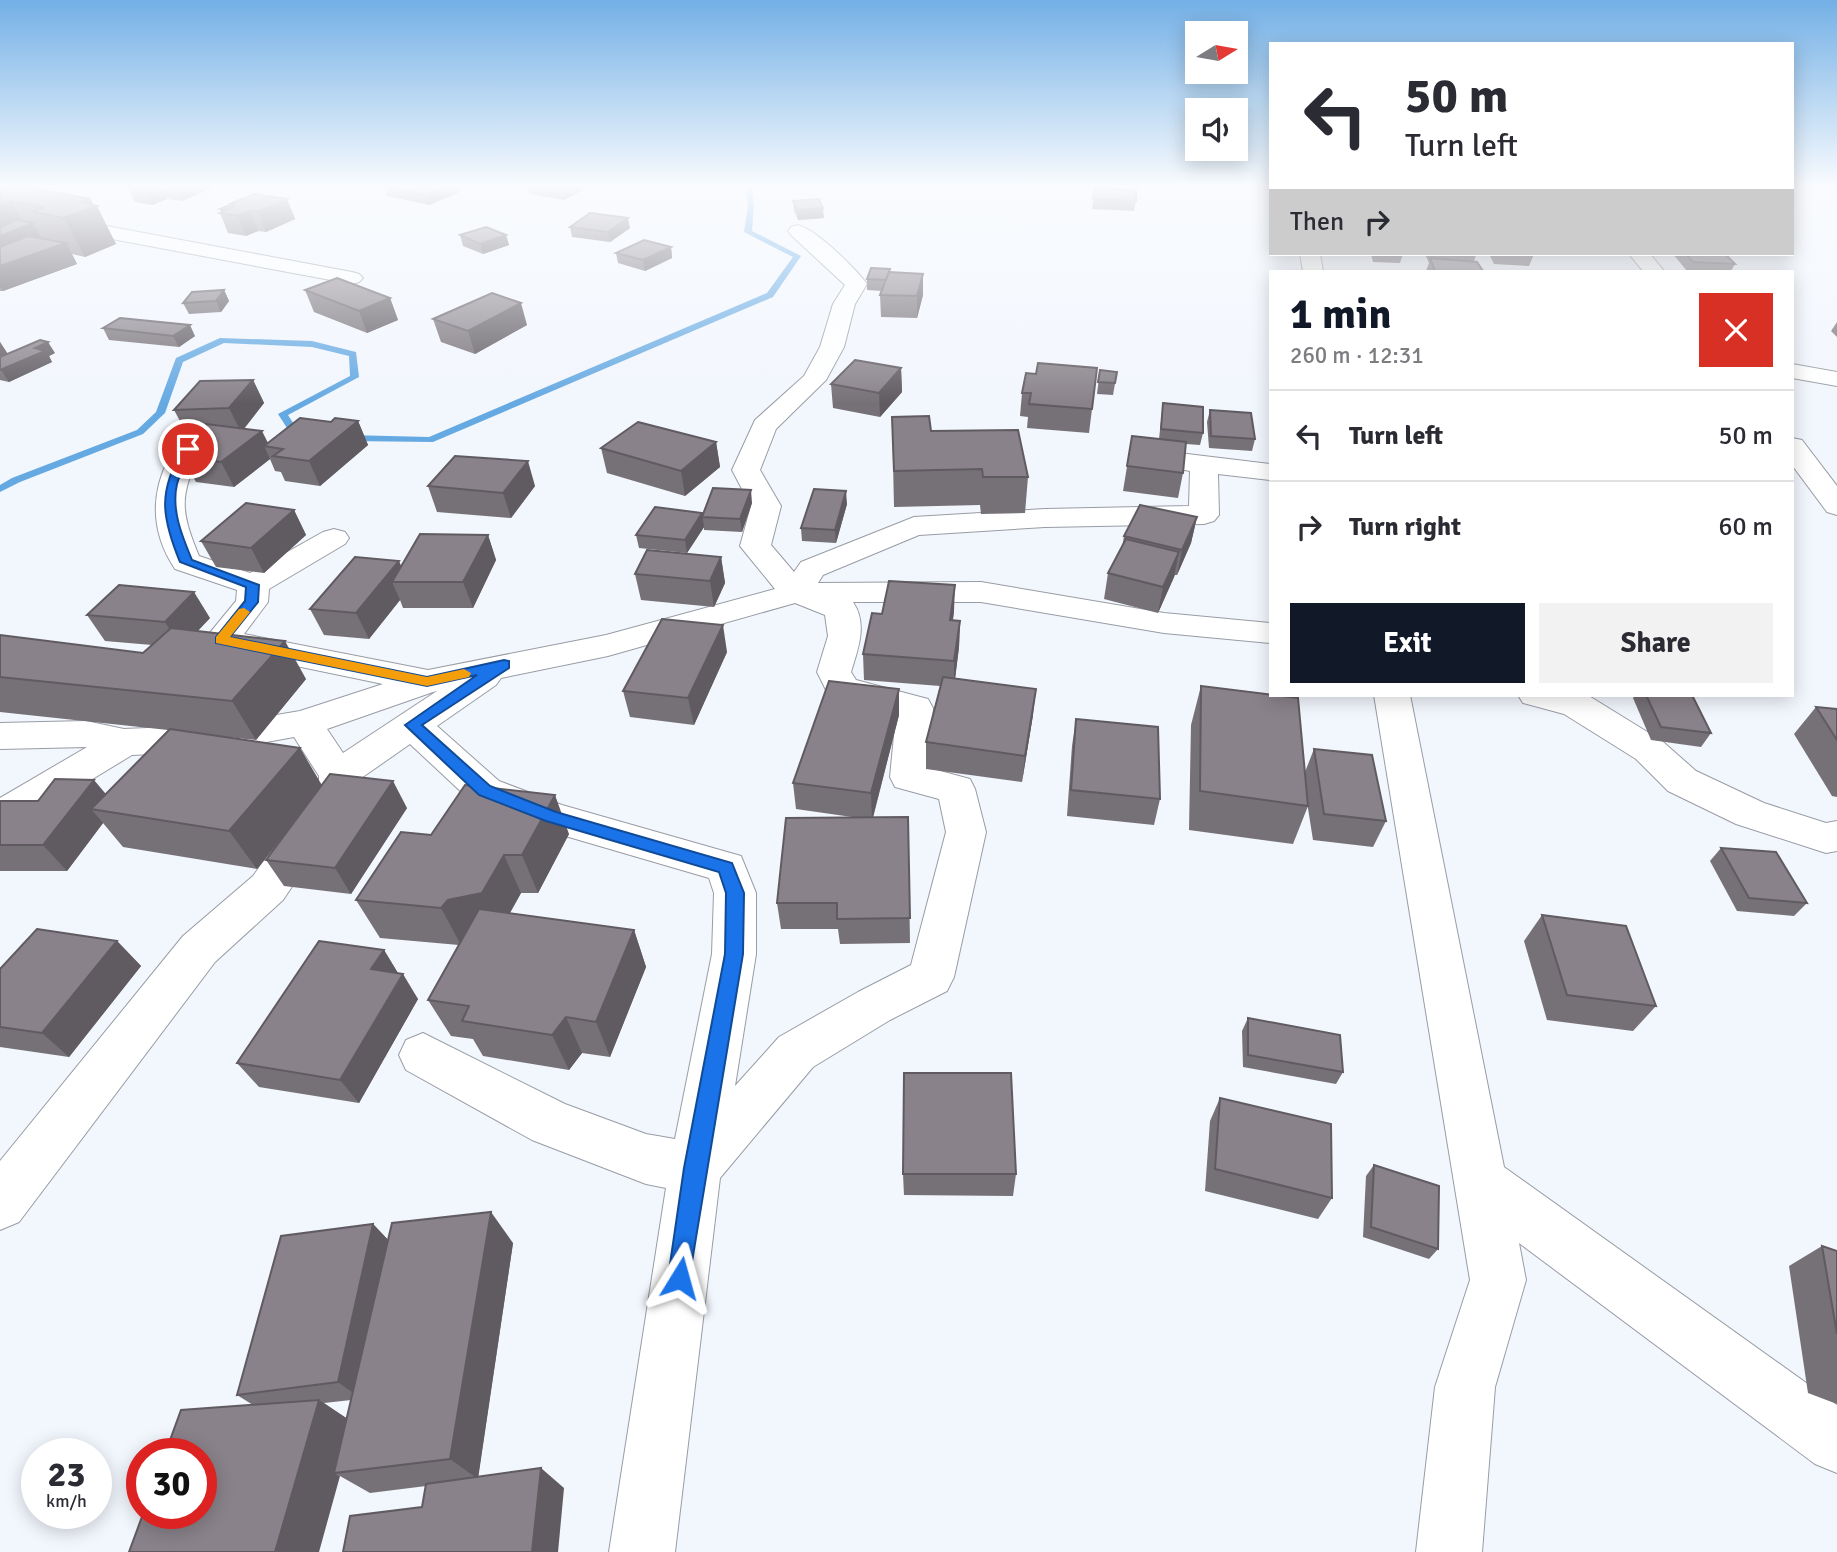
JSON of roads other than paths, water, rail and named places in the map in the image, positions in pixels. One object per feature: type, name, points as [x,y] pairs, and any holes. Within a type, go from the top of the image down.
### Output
[{"type":"street","points":[[248,258],[352,278]]},
{"type":"street","points":[[695,1168],[796,1052],[931,977],[965,832],[956,789],[909,777],[915,708],[842,688],[834,671],[845,636],[841,609],[796,593],[755,546],[766,506],[746,470],[764,426],[814,380],[832,347],[844,304],[856,284],[828,258]]},
{"type":"street","points":[[1794,371],[1837,379]]},
{"type":"street","points":[[188,449],[171,484],[172,527],[186,562],[253,585],[334,538]]},
{"type":"street","points":[[1794,452],[1837,506]]},
{"type":"street","points":[[1148,457],[1269,472]]},
{"type":"street","points":[[796,593],[812,569],[915,526],[1045,518],[1205,515],[1204,464]]},
{"type":"street","points":[[253,585],[252,602],[221,640],[420,703],[485,790],[552,817],[726,867],[735,893],[734,954],[695,1168],[642,1552]]},
{"type":"street","points":[[0,736],[86,734],[124,742],[217,737],[420,703],[504,664],[608,645],[796,593],[981,592],[1164,623],[1269,633]]},
{"type":"street","points":[[1392,697],[1498,1280],[1465,1387],[1449,1552]]},
{"type":"street","points":[[1544,697],[1576,705],[1649,750],[1682,781],[1750,814],[1826,838],[1837,836]]},
{"type":"street","points":[[338,775],[420,703]]},
{"type":"street","points":[[0,1203],[200,949],[268,888],[338,787],[338,775],[304,723]]},
{"type":"street","points":[[11,810],[124,742]]},
{"type":"street","points":[[423,1055],[550,1124],[646,1158],[695,1168]]},
{"type":"street","points":[[1478,1180],[1837,1442]]},
{"type":"waterway","points":[[348,438],[430,440],[770,295],[795,258]]},
{"type":"waterway","points":[[0,489],[16,480],[140,432],[160,413],[179,360],[223,340],[312,344],[353,354],[355,377],[283,414],[297,437],[303,437]]}]
